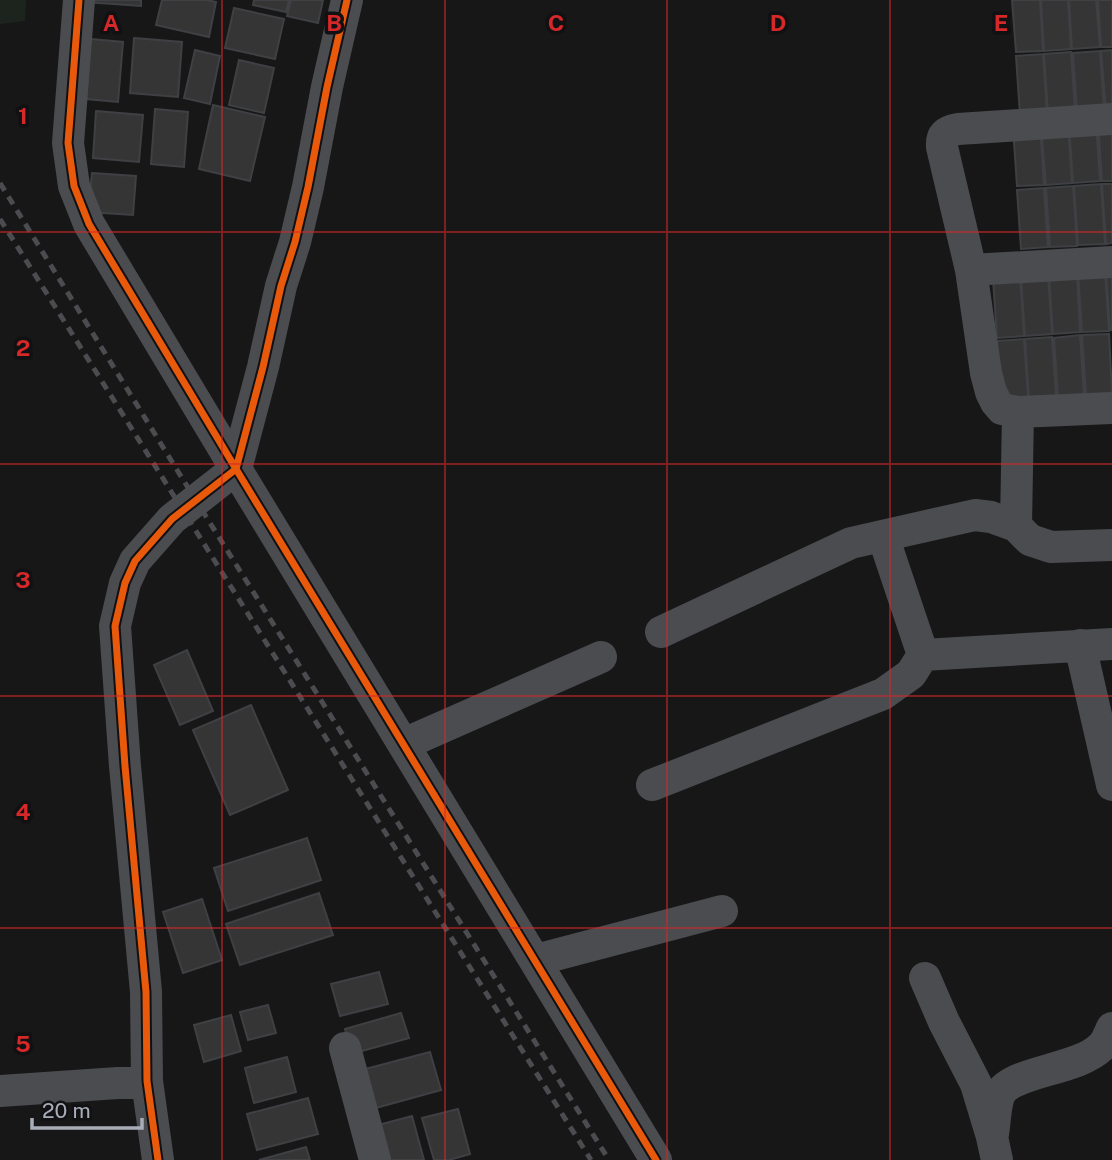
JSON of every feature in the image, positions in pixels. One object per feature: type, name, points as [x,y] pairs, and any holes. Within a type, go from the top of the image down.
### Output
[{"type":"street","points":[[79,0],[68,143],[74,186],[89,224],[656,1160]]},
{"type":"street","points":[[158,1160],[147,1082],[146,992],[115,626],[125,583],[135,561],[172,519],[236,469],[281,286],[295,242],[347,0]]},
{"type":"street","points":[[1112,118],[958,129],[943,136],[942,147],[971,270],[986,373],[996,402],[1002,409],[1017,412],[1112,408]]},
{"type":"street","points":[[971,270],[1112,262]]},
{"type":"street","points":[[1016,526],[1017,412]]},
{"type":"street","points":[[661,632],[851,543],[975,515],[991,517],[1016,526],[1030,540],[1051,547],[1112,545]]},
{"type":"street","points":[[652,785],[883,694],[911,674],[922,655],[883,536]]},
{"type":"street","points":[[922,655],[1112,644]]},
{"type":"street","points":[[1080,645],[1112,785]]},
{"type":"street","points":[[404,744],[601,657]]},
{"type":"street","points":[[536,960],[722,911]]},
{"type":"street","points":[[925,978],[944,1023],[976,1084],[995,1149]]},
{"type":"street","points":[[995,1149],[999,1096],[1005,1087],[1021,1078],[1080,1062],[1102,1047],[1112,1028]]},
{"type":"street","points":[[345,1048],[375,1160]]},
{"type":"street","points":[[0,1091],[147,1082]]},
{"type":"shaded area","points":[[0,0],[26,0],[25,21],[0,24]]},
{"type":"building","points":[[141,0],[141,6],[85,2]]},
{"type":"building","points":[[162,0],[216,2],[209,37],[156,25]]},
{"type":"building","points":[[254,0],[289,0],[286,12],[253,5]]},
{"type":"building","points":[[291,0],[323,0],[318,23],[287,16]]},
{"type":"building","points":[[1012,0],[1040,0],[1043,51],[1016,52]]},
{"type":"building","points":[[1041,0],[1068,0],[1071,49],[1044,51]]},
{"type":"building","points":[[1069,0],[1096,0],[1100,47],[1072,49]]},
{"type":"building","points":[[1098,0],[1112,0],[1112,47],[1101,47]]},
{"type":"building","points":[[234,8],[284,19],[275,59],[225,48]]},
{"type":"building","points":[[134,38],[182,42],[178,97],[130,93]]},
{"type":"building","points":[[91,39],[123,42],[118,102],[86,99]]},
{"type":"building","points":[[195,50],[220,56],[210,104],[184,98]]},
{"type":"building","points":[[1112,50],[1112,109],[1106,110],[1101,51]]},
{"type":"building","points":[[1100,51],[1104,110],[1077,111],[1073,53]]},
{"type":"building","points":[[1071,52],[1075,111],[1048,113],[1044,54]]},
{"type":"building","points":[[1043,54],[1047,113],[1020,115],[1016,56]]},
{"type":"building","points":[[239,60],[274,68],[264,113],[229,105]]},
{"type":"building","points":[[213,105],[265,117],[250,181],[199,169]]},
{"type":"building","points":[[155,109],[188,112],[184,167],[151,164]]},
{"type":"building","points":[[96,111],[143,115],[139,162],[93,158]]},
{"type":"building","points":[[1112,121],[1112,181],[1102,181],[1098,122]]},
{"type":"building","points":[[1096,122],[1100,181],[1073,183],[1069,124]]},
{"type":"building","points":[[1068,124],[1072,183],[1046,185],[1041,126]]},
{"type":"building","points":[[1040,126],[1044,185],[1017,186],[1013,127]]},
{"type":"building","points":[[92,173],[136,176],[133,215],[88,212]]},
{"type":"building","points":[[1101,184],[1105,244],[1078,245],[1074,186]]},
{"type":"building","points":[[1102,184],[1112,184],[1112,243],[1106,244]]},
{"type":"building","points":[[1073,186],[1077,246],[1050,247],[1046,188]]},
{"type":"building","points":[[1044,188],[1048,247],[1021,249],[1017,190]]},
{"type":"building","points":[[1105,271],[1109,331],[1082,332],[1078,273]]},
{"type":"building","points":[[1112,271],[1112,330],[1110,330],[1106,272]]},
{"type":"building","points":[[1077,273],[1080,332],[1053,334],[1049,275]]},
{"type":"building","points":[[1048,275],[1052,334],[1025,336],[1021,277]]},
{"type":"building","points":[[1020,276],[1024,336],[997,338],[993,279]]},
{"type":"building","points":[[1109,334],[1112,393],[1086,395],[1082,335]]},
{"type":"building","points":[[1080,335],[1084,395],[1058,396],[1054,338]]},
{"type":"building","points":[[1052,337],[1056,396],[1029,398],[1025,339]]},
{"type":"building","points":[[1024,339],[1028,398],[1001,400],[997,341]]},
{"type":"building","points":[[187,650],[213,711],[180,725],[154,665]]},
{"type":"building","points":[[251,705],[288,790],[230,815],[193,730]]},
{"type":"building","points":[[307,838],[321,880],[228,911],[214,868]]},
{"type":"building","points":[[319,893],[333,935],[240,965],[226,924]]},
{"type":"building","points":[[202,899],[222,960],[183,973],[163,912]]},
{"type":"building","points":[[379,972],[388,1004],[340,1016],[331,984]]},
{"type":"building","points":[[268,1005],[276,1033],[248,1040],[240,1012]]},
{"type":"building","points":[[401,1013],[409,1038],[351,1054],[345,1029]]},
{"type":"building","points":[[231,1015],[241,1051],[204,1062],[194,1025]]},
{"type":"building","points":[[430,1052],[441,1090],[365,1111],[354,1072]]},
{"type":"building","points":[[287,1057],[296,1092],[254,1103],[245,1068]]},
{"type":"building","points":[[308,1098],[318,1134],[257,1150],[247,1114]]},
{"type":"building","points":[[458,1109],[470,1154],[449,1160],[434,1160],[422,1118]]},
{"type":"building","points":[[412,1116],[424,1160],[380,1160],[371,1127]]},
{"type":"building","points":[[306,1147],[310,1160],[259,1160]]},
{"type":"railway","points":[[0,183],[609,1160]]},
{"type":"railway","points":[[0,219],[591,1160]]},
{"type":"cycle path","points":[[79,0],[68,143],[74,186],[89,224],[656,1160]]},
{"type":"cycle path","points":[[158,1160],[147,1081],[146,992],[115,626],[125,583],[135,561],[172,519],[236,469],[281,286],[295,242],[347,0]]}]
